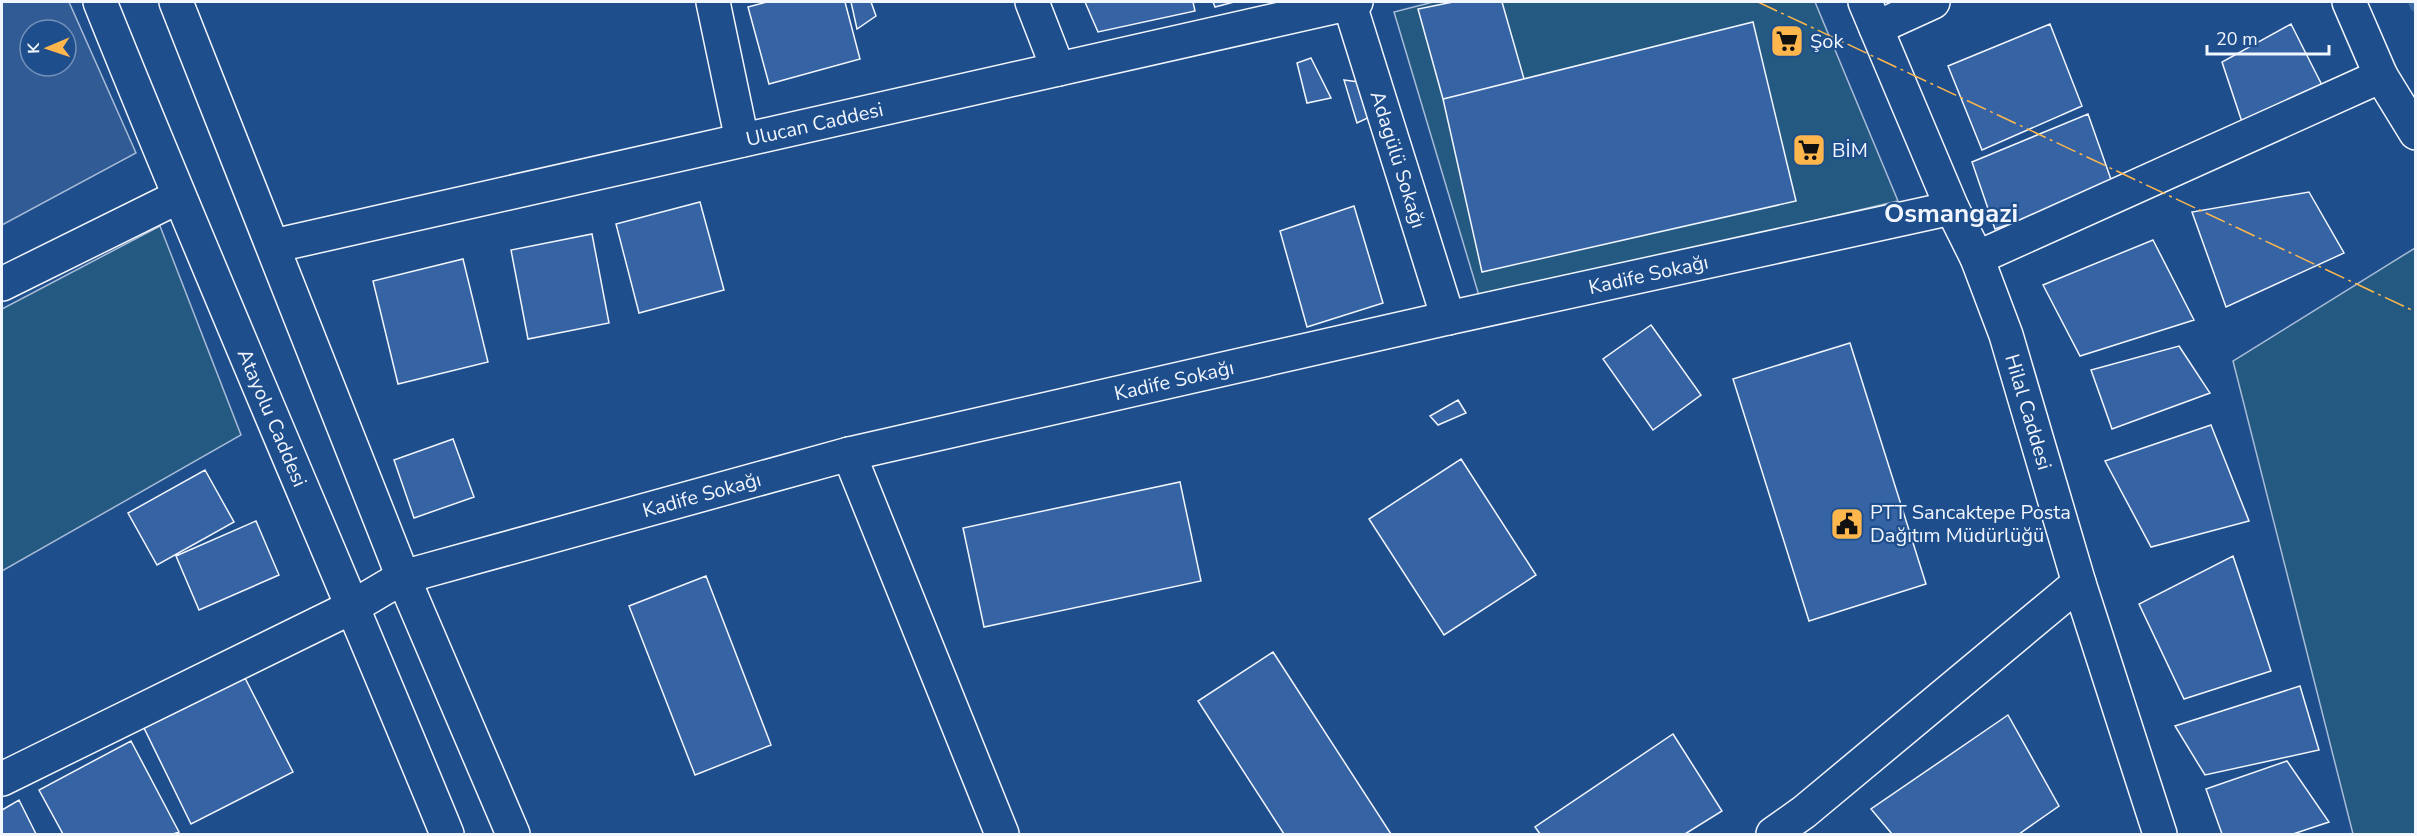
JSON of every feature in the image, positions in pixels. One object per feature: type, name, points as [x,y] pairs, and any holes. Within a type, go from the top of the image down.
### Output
[{"type":"street","name":"Atayolu Caddesi","points":[[100,2],[178,197],[354,606],[447,834]]},
{"type":"street","points":[[176,2],[403,577],[513,834]]},
{"type":"street","points":[[713,2],[742,140]]},
{"type":"street","points":[[1032,2],[1058,69]]},
{"type":"street","name":"Ulucan Caddesi","points":[[273,246],[1351,2]]},
{"type":"street","name":"Adagülü Sokağı","points":[[1351,2],[1448,318]]},
{"type":"street","points":[[1870,15],[1933,2]]},
{"type":"street","points":[[2349,2],[2381,76],[2415,133]]},
{"type":"street","name":"Hilal Caddesi","points":[[1870,15],[1952,208],[1977,258],[2007,335],[2079,583],[2160,834]]},
{"type":"street","points":[[1977,258],[2381,76]]},
{"type":"street","points":[[2,284],[178,197]]},
{"type":"street","name":"Kadife Sokağı","points":[[2,779],[354,606],[403,577],[849,454],[1448,318],[1952,208]]},
{"type":"street","points":[[849,454],[1002,834]]},
{"type":"street","points":[[1773,834],[1804,812],[2079,583]]},
{"type":"shaded area","points":[[2,2],[69,2],[76,18],[18,18],[18,78],[78,78],[78,22],[136,153],[2,225]]},
{"type":"shaded area","points":[[1433,2],[1815,2],[1898,201],[1480,299],[1394,12]]},
{"type":"shaded area","points":[[160,226],[241,435],[2,571],[2,309]]},
{"type":"shaded area","points":[[2415,248],[2415,834],[2353,834],[2233,361]]},
{"type":"building","points":[[767,2],[845,2],[860,59],[769,84],[748,7]]},
{"type":"building","points":[[851,2],[871,2],[876,16],[857,29]]},
{"type":"building","points":[[1085,2],[1193,2],[1195,11],[1098,32]]},
{"type":"building","points":[[1213,2],[1234,2],[1215,7]]},
{"type":"building","points":[[1453,2],[1502,2],[1524,79],[1443,99],[1418,9]]},
{"type":"building","points":[[1753,22],[1796,201],[1482,272],[1443,99]]},
{"type":"building","points":[[2050,24],[2082,106],[1982,150],[1948,66]]},
{"type":"building","points":[[2291,24],[2326,93],[2243,125],[2222,62]]},
{"type":"building","points":[[1311,58],[1331,98],[1307,103],[1297,63]]},
{"type":"building","points":[[1344,80],[1359,82],[1374,115],[1357,123]]},
{"type":"building","points":[[2088,114],[2114,188],[1995,229],[1972,162]]},
{"type":"building","points":[[2309,192],[2344,253],[2226,307],[2192,212]]},
{"type":"building","points":[[700,202],[724,290],[639,313],[616,224]]},
{"type":"building","points":[[1354,206],[1383,303],[1307,327],[1280,231]]},
{"type":"building","points":[[592,234],[609,323],[528,339],[511,250]]},
{"type":"building","points":[[2153,240],[2194,320],[2080,356],[2043,285]]},
{"type":"building","points":[[463,259],[488,362],[398,384],[373,281]]},
{"type":"building","points":[[1651,325],[1701,395],[1653,430],[1603,359]]},
{"type":"building","points":[[1850,343],[1926,584],[1809,621],[1733,379]]},
{"type":"building","points":[[2179,346],[2210,393],[2112,429],[2091,370]]},
{"type":"building","points":[[1458,400],[1466,413],[1438,425],[1430,416]]},
{"type":"building","points":[[2211,425],[2249,521],[2151,547],[2105,461]]},
{"type":"building","points":[[453,439],[474,497],[414,518],[394,460]]},
{"type":"building","points":[[1461,459],[1536,575],[1444,635],[1369,519]]},
{"type":"building","points":[[205,470],[234,522],[157,565],[128,513]]},
{"type":"building","points":[[1180,482],[1201,581],[984,627],[963,528]]},
{"type":"building","points":[[256,521],[279,575],[199,610],[176,556]]},
{"type":"building","points":[[2233,556],[2271,671],[2184,699],[2139,604]]},
{"type":"building","points":[[706,576],[771,745],[695,775],[629,606]]},
{"type":"building","points":[[1273,652],[1391,834],[1284,834],[1198,701]]},
{"type":"building","points":[[245,678],[293,772],[191,824],[144,728]]},
{"type":"building","points":[[2300,686],[2319,750],[2205,775],[2175,726]]},
{"type":"building","points":[[2008,715],[2059,806],[2019,834],[1892,834],[1871,809]]},
{"type":"building","points":[[1673,734],[1722,811],[1685,834],[1540,834],[1535,827]]},
{"type":"building","points":[[131,741],[179,832],[173,834],[63,834],[39,790]]},
{"type":"building","points":[[2287,761],[2329,822],[2293,834],[2222,834],[2206,789]]},
{"type":"building","points":[[19,800],[36,834],[2,834],[2,810]]},
{"type":"waterway","points":[[2414,2],[2416,6]]},
{"type":"power","points":[[1758,2],[2416,312]]},
{"type":"place","name":"Şok","points":[[1787,41]]},
{"type":"place","name":"BİM","points":[[1809,150]]},
{"type":"place","name":"PTT Sancaktepe Posta Dağıtım Müdürlüğü","points":[[1847,524]]},
{"type":"district","name":"Osmangazi","points":[[1951,213]]}]
